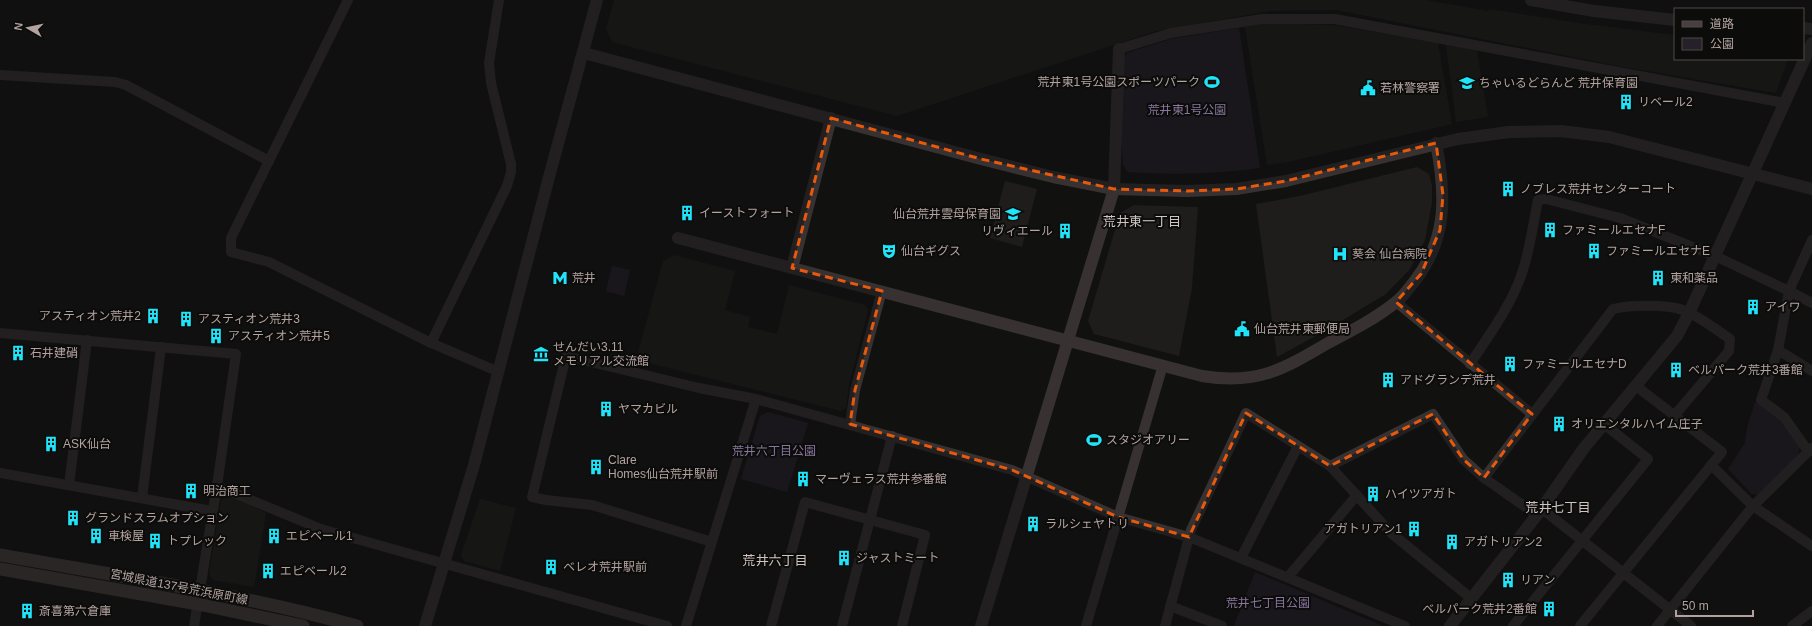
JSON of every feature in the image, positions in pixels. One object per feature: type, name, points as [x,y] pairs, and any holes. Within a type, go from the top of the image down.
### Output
[{"type":"main road","name":"宮城県道137号荒浜原町線","points":[[0,555],[200,590],[290,609],[356,626]]},
{"type":"main road","name":"宮城県道137号荒浜原町線","points":[[0,569],[198,604],[303,626]]},
{"type":"street","points":[[348,0],[231,238],[231,252],[268,262],[431,343],[499,372]]},
{"type":"street","points":[[431,343],[507,186],[511,172],[489,71],[499,0]]},
{"type":"street","points":[[426,626],[443,563],[474,465],[547,184],[598,0]]},
{"type":"street","points":[[1531,0],[1594,10],[1674,20]]},
{"type":"street","points":[[981,626],[1114,189],[1119,49],[1171,33],[1262,19],[1335,19],[1785,103]]},
{"type":"street","points":[[1450,626],[1539,512],[1584,448],[1677,336],[1689,313],[1751,174],[1812,43]]},
{"type":"street","points":[[584,53],[981,159],[1053,177],[1114,189],[1187,191],[1236,189],[1294,179],[1353,166],[1436,143],[1509,132],[1581,132],[1629,142],[1812,189]]},
{"type":"street","points":[[0,75],[115,82],[126,85],[269,161]]},
{"type":"street","points":[[792,268],[831,118]]},
{"type":"street","points":[[678,238],[1202,376],[1221,379],[1239,379],[1266,375],[1310,353],[1369,320],[1396,302],[1420,274],[1431,255],[1440,230],[1443,194],[1441,169],[1436,143]]},
{"type":"street","points":[[1470,364],[1508,306],[1522,273],[1529,248],[1538,200],[1546,199],[1620,218],[1715,256],[1812,303]]},
{"type":"street","points":[[1657,626],[1753,506],[1810,450],[1784,417],[1761,400],[1778,350],[1789,291],[1812,240]]},
{"type":"street","points":[[850,424],[855,390],[882,291]]},
{"type":"street","points":[[1396,302],[1532,414]]},
{"type":"street","points":[[1484,478],[1612,309],[1625,306],[1675,308],[1689,313],[1730,339],[1729,351],[1674,416]]},
{"type":"street","points":[[0,333],[236,354],[217,486],[194,626]]},
{"type":"street","points":[[69,485],[87,340]]},
{"type":"street","points":[[142,498],[161,347]]},
{"type":"street","points":[[1778,350],[1812,371]]},
{"type":"street","points":[[712,542],[592,505],[532,497],[566,356],[699,388],[756,399],[1012,470],[1118,517],[1189,537],[1405,626]]},
{"type":"street","points":[[1086,626],[1163,365]]},
{"type":"street","points":[[1580,626],[1722,452],[1636,386]]},
{"type":"street","points":[[686,626],[756,399]]},
{"type":"street","points":[[1165,626],[1189,537],[1246,413],[1330,466],[1391,533],[1472,599]]},
{"type":"street","points":[[1330,466],[1433,414],[1463,459],[1484,478],[1582,540],[1691,626]]},
{"type":"street","points":[[1513,626],[1648,459],[1604,424]]},
{"type":"street","points":[[842,626],[892,436]]},
{"type":"street","points":[[1241,558],[1298,446]]},
{"type":"street","points":[[1712,465],[1753,506],[1810,542]]},
{"type":"street","points":[[0,473],[212,512]]},
{"type":"street","points":[[217,486],[321,529],[667,626]]},
{"type":"street","points":[[1288,577],[1358,495]]},
{"type":"street","points":[[771,626],[805,502],[925,535],[902,626]]},
{"type":"street","points":[[1170,606],[1222,626]]},
{"type":"street","points":[[1792,626],[1812,611]]},
{"type":"highlighted area","points":[[831,118],[981,159],[1114,189],[1187,191],[1236,189],[1286,181],[1436,143],[1443,195],[1440,230],[1421,274],[1396,302],[1532,414],[1484,478],[1463,459],[1433,414],[1330,466],[1246,413],[1189,537],[1118,517],[1012,470],[850,424],[855,390],[882,291],[792,268]]},
{"type":"shaded area","points":[[614,0],[1426,0],[1488,11],[1489,9],[1585,24],[1674,35],[1674,60],[1788,60],[1776,93],[1623,67],[1336,10],[1270,11],[1156,31],[897,116],[612,42],[606,29]]},
{"type":"shaded area","points":[[1265,23],[1336,25],[1438,43],[1452,124],[1288,162],[1267,165],[1245,27]]},
{"type":"shaded area","name":"ちゃいるどらんど 荒井保育園","points":[[1446,45],[1477,50],[1488,117],[1456,122]]},
{"type":"shaded area","name":"葵会 仙台病院","points":[[1417,167],[1429,174],[1432,185],[1432,203],[1425,240],[1410,269],[1386,294],[1323,332],[1277,357],[1256,204],[1304,195]]},
{"type":"shaded area","name":"仙台荒井雲母保育園","points":[[1005,181],[1037,189],[1022,247],[990,238]]},
{"type":"shaded area","points":[[1134,205],[1198,207],[1192,288],[1179,356],[1094,334],[1088,321],[1120,213]]},
{"type":"shaded area","points":[[674,255],[735,271],[725,310],[750,317],[748,327],[777,334],[789,285],[865,305],[868,310],[849,385],[846,408],[841,411],[636,360],[663,261]]},
{"type":"shaded area","points":[[230,495],[266,513],[254,587],[213,580],[209,574],[221,500]]},
{"type":"shaded area","points":[[480,499],[516,508],[500,571],[464,561],[461,555]]},
{"type":"green space","name":"荒井東1号公園","points":[[1239,28],[1260,168],[1227,172],[1194,173],[1128,172],[1123,165],[1121,131],[1124,59],[1127,53],[1171,39]]},
{"type":"green space","points":[[612,266],[630,270],[624,296],[606,291]]},
{"type":"green space","points":[[1755,402],[1779,418],[1800,446],[1798,456],[1759,495],[1752,494],[1728,469],[1745,443],[1747,428]]},
{"type":"green space","name":"荒井六丁目公園","points":[[768,412],[808,423],[787,492],[741,479],[760,416]]},
{"type":"green space","name":"荒井七丁目公園","points":[[1255,572],[1383,626],[1234,626]]},
{"type":"place","name":"荒井東1号公園スポーツパーク","points":[[1212,82]]},
{"type":"place","name":"ちゃいるどらんど 荒井保育園","points":[[1467,83]]},
{"type":"place","name":"若林警察署","points":[[1368,88]]},
{"type":"place","name":"リベール2","points":[[1626,102]]},
{"type":"place","name":"ノブレス荒井センターコート","points":[[1508,189]]},
{"type":"place","name":"イーストフォート","points":[[687,213]]},
{"type":"place","name":"仙台荒井雲母保育園","points":[[1013,214]]},
{"type":"place","name":"ファミールエセナF","points":[[1550,230]]},
{"type":"place","name":"リヴィエール","points":[[1065,231]]},
{"type":"place","name":"仙台ギグス","points":[[889,251]]},
{"type":"place","name":"ファミールエセナE","points":[[1594,251]]},
{"type":"place","name":"葵会 仙台病院","points":[[1340,254]]},
{"type":"place","name":"荒井","points":[[560,278]]},
{"type":"place","name":"東和薬品","points":[[1658,278]]},
{"type":"place","name":"アイワ","points":[[1753,307]]},
{"type":"place","name":"アスティオン荒井2","points":[[153,316]]},
{"type":"place","name":"アスティオン荒井3","points":[[186,319]]},
{"type":"place","name":"仙台荒井東郵便局","points":[[1242,329]]},
{"type":"place","name":"アスティオン荒井5","points":[[216,336]]},
{"type":"place","name":"石井建硝","points":[[18,353]]},
{"type":"place","name":"せんだい3.11 メモリアル交流館","points":[[541,354]]},
{"type":"place","name":"ファミールエセナD","points":[[1510,364]]},
{"type":"place","name":"ベルパーク荒井3番館","points":[[1676,370]]},
{"type":"place","name":"アドグランデ荒井","points":[[1388,380]]},
{"type":"place","name":"ヤマカビル","points":[[606,409]]},
{"type":"place","name":"オリエンタルハイム庄子","points":[[1559,424]]},
{"type":"place","name":"スタジオアリー","points":[[1094,440]]},
{"type":"place","name":"ASK仙台","points":[[51,444]]},
{"type":"place","name":"Clare Homes仙台荒井駅前","points":[[596,467]]},
{"type":"place","name":"マーヴェラス荒井参番館","points":[[803,479]]},
{"type":"place","name":"明治商工","points":[[191,491]]},
{"type":"place","name":"ハイツアガト","points":[[1373,494]]},
{"type":"place","name":"グランドスラムオプション","points":[[73,518]]},
{"type":"place","name":"ラルシェヤトリ","points":[[1033,524]]},
{"type":"place","name":"アガトリアン1","points":[[1414,529]]},
{"type":"place","name":"車検屋","points":[[96,536]]},
{"type":"place","name":"エピベール1","points":[[274,536]]},
{"type":"place","name":"トプレック","points":[[155,541]]},
{"type":"place","name":"アガトリアン2","points":[[1452,542]]},
{"type":"place","name":"ジャストミート","points":[[844,558]]},
{"type":"place","name":"ベレオ荒井駅前","points":[[551,567]]},
{"type":"place","name":"エピベール2","points":[[268,571]]},
{"type":"place","name":"リアン","points":[[1508,580]]},
{"type":"place","name":"ベルパーク荒井2番館","points":[[1549,609]]},
{"type":"place","name":"斎喜第六倉庫","points":[[27,611]]},
{"type":"district","name":"荒井東一丁目","points":[[1142,221]]},
{"type":"district","name":"荒井七丁目","points":[[1558,507]]},
{"type":"district","name":"荒井六丁目","points":[[775,560]]}]
